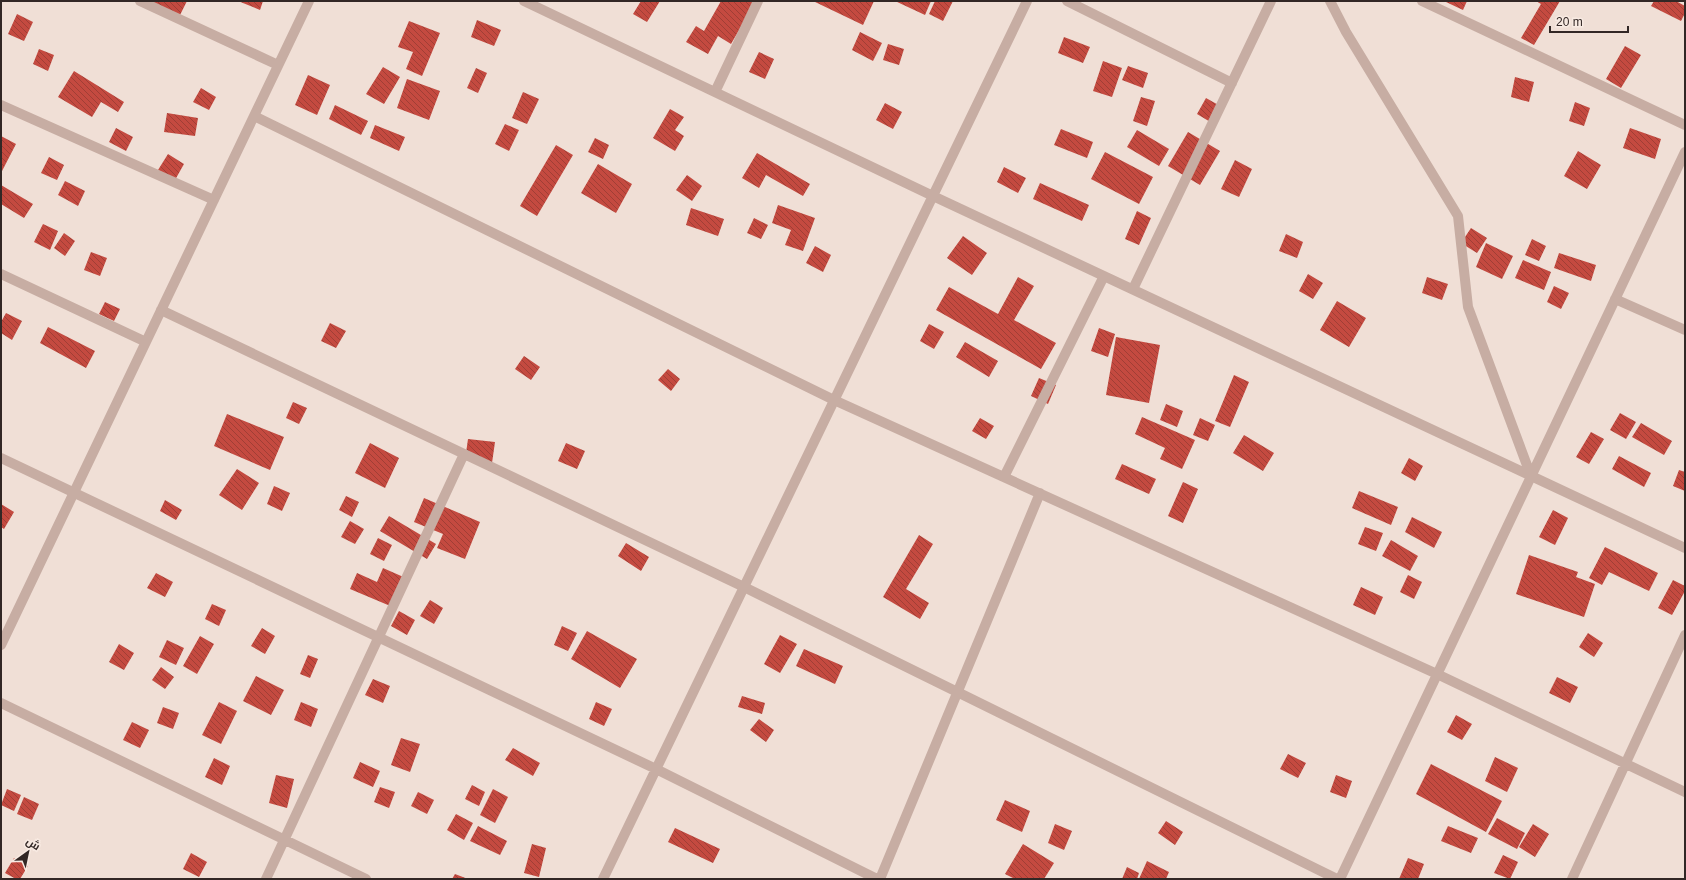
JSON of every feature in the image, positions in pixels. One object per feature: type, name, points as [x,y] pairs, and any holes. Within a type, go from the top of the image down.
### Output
[{"type":"street","points":[[140,1],[278,65]]},
{"type":"street","points":[[1,645],[309,1]]},
{"type":"street","points":[[524,1],[542,5],[715,92],[933,196],[1685,548]]},
{"type":"street","points":[[715,92],[758,1]]},
{"type":"street","points":[[603,879],[1027,1]]},
{"type":"street","points":[[1067,1],[1232,83]]},
{"type":"street","points":[[1133,290],[1271,1]]},
{"type":"street","points":[[1330,1],[1346,32],[1458,216],[1468,307],[1531,476]]},
{"type":"street","points":[[1422,1],[1685,126]]},
{"type":"street","points":[[1,105],[214,200]]},
{"type":"street","points":[[254,116],[834,400],[1438,674],[1685,792]]},
{"type":"street","points":[[1340,879],[1685,152]]},
{"type":"street","points":[[1,274],[146,342]]},
{"type":"street","points":[[1004,477],[1104,276]]},
{"type":"street","points":[[1615,299],[1685,330]]},
{"type":"street","points":[[161,310],[744,587],[1337,879]]},
{"type":"street","points":[[266,879],[464,454]]},
{"type":"street","points":[[1,458],[656,769],[878,879],[1040,493]]},
{"type":"street","points":[[1572,879],[1685,635]]},
{"type":"street","points":[[1,703],[366,879]]},
{"type":"building","points":[[154,1],[187,1],[180,15],[153,3]]},
{"type":"building","points":[[238,1],[263,1],[260,10]]},
{"type":"building","points":[[641,1],[660,1],[647,22],[633,14]]},
{"type":"building","points":[[721,1],[756,1],[731,44],[718,36],[708,54],[686,42],[696,26],[704,31]]},
{"type":"building","points":[[813,1],[874,1],[863,25]]},
{"type":"building","points":[[895,1],[931,1],[925,15]]},
{"type":"building","points":[[935,1],[953,1],[943,21],[929,14]]},
{"type":"building","points":[[1446,1],[1467,1],[1463,10]]},
{"type":"building","points":[[1536,1],[1560,1],[1534,45],[1521,38],[1541,4]]},
{"type":"building","points":[[1654,1],[1676,1],[1685,6],[1685,13],[1681,21],[1651,6]]},
{"type":"building","points":[[17,14],[33,22],[24,41],[8,34]]},
{"type":"building","points":[[477,20],[501,30],[494,46],[471,37]]},
{"type":"building","points":[[409,21],[440,33],[422,76],[406,69],[413,52],[398,47]]},
{"type":"building","points":[[860,32],[882,43],[873,61],[852,50]]},
{"type":"building","points":[[1064,37],[1090,47],[1083,63],[1058,53]]},
{"type":"building","points":[[888,44],[904,49],[899,65],[883,60]]},
{"type":"building","points":[[1625,46],[1641,55],[1621,88],[1606,79]]},
{"type":"building","points":[[39,49],[54,55],[48,71],[33,64]]},
{"type":"building","points":[[759,52],[774,59],[765,79],[749,72]]},
{"type":"building","points":[[1103,61],[1122,68],[1112,97],[1093,91]]},
{"type":"building","points":[[1128,66],[1148,73],[1143,88],[1122,80]]},
{"type":"building","points":[[383,67],[400,77],[384,104],[366,94]]},
{"type":"building","points":[[476,68],[487,73],[478,93],[467,88]]},
{"type":"building","points":[[74,71],[124,102],[118,112],[101,102],[92,117],[58,97]]},
{"type":"building","points":[[308,75],[330,85],[317,115],[295,105]]},
{"type":"building","points":[[1515,77],[1534,82],[1529,102],[1511,97]]},
{"type":"building","points":[[407,79],[440,91],[429,120],[397,108]]},
{"type":"building","points":[[201,88],[216,97],[209,110],[193,102]]},
{"type":"building","points":[[523,92],[539,99],[527,124],[512,118]]},
{"type":"building","points":[[1141,97],[1155,101],[1147,126],[1133,121]]},
{"type":"building","points":[[1206,98],[1222,107],[1212,123],[1197,114]]},
{"type":"building","points":[[1575,102],[1590,108],[1584,126],[1569,121]]},
{"type":"building","points":[[885,103],[902,112],[893,129],[876,120]]},
{"type":"building","points":[[335,105],[368,121],[361,135],[329,119]]},
{"type":"building","points":[[670,109],[684,117],[675,130],[684,136],[675,151],[653,138]]},
{"type":"building","points":[[167,113],[198,118],[195,136],[164,132]]},
{"type":"building","points":[[505,124],[519,130],[509,151],[495,144]]},
{"type":"building","points":[[375,125],[405,137],[399,151],[370,138]]},
{"type":"building","points":[[116,128],[133,137],[126,151],[109,142]]},
{"type":"building","points":[[1630,128],[1661,139],[1655,159],[1623,148]]},
{"type":"building","points":[[1061,129],[1093,142],[1087,158],[1054,145]]},
{"type":"building","points":[[1137,130],[1169,149],[1159,166],[1127,147]]},
{"type":"building","points":[[1188,132],[1220,151],[1200,185],[1168,166]]},
{"type":"building","points":[[1,136],[16,144],[1,173]]},
{"type":"building","points":[[595,138],[609,145],[603,159],[588,152]]},
{"type":"building","points":[[556,145],[573,155],[537,216],[520,206]]},
{"type":"building","points":[[1578,151],[1601,165],[1587,189],[1564,176]]},
{"type":"building","points":[[1105,152],[1153,177],[1139,204],[1091,179]]},
{"type":"building","points":[[757,153],[810,184],[803,196],[766,175],[759,188],[742,178]]},
{"type":"building","points":[[168,154],[184,164],[175,180],[158,170]]},
{"type":"building","points":[[49,157],[64,165],[57,180],[41,173]]},
{"type":"building","points":[[1235,160],[1252,169],[1239,197],[1221,189]]},
{"type":"building","points":[[598,164],[632,184],[616,213],[581,193]]},
{"type":"building","points":[[1004,167],[1026,178],[1018,193],[997,182]]},
{"type":"building","points":[[687,175],[702,186],[692,201],[676,190]]},
{"type":"building","points":[[65,181],[85,191],[78,206],[58,195]]},
{"type":"building","points":[[1040,183],[1089,205],[1082,221],[1033,199]]},
{"type":"building","points":[[1,185],[33,204],[24,218],[1,204]]},
{"type":"building","points":[[778,205],[815,218],[803,251],[785,245],[791,230],[772,223]]},
{"type":"building","points":[[691,208],[724,219],[718,236],[686,225]]},
{"type":"building","points":[[1137,211],[1151,218],[1139,245],[1125,239]]},
{"type":"building","points":[[754,218],[768,225],[761,239],[747,233]]},
{"type":"building","points":[[43,224],[58,231],[50,250],[34,242]]},
{"type":"building","points":[[1471,228],[1487,238],[1477,253],[1461,243]]},
{"type":"building","points":[[64,233],[75,241],[65,256],[54,248]]},
{"type":"building","points":[[1286,234],[1303,242],[1297,258],[1279,251]]},
{"type":"building","points":[[963,236],[987,253],[972,275],[947,258]]},
{"type":"building","points":[[1532,239],[1546,246],[1539,261],[1525,255]]},
{"type":"building","points":[[1486,243],[1513,256],[1502,279],[1476,267]]},
{"type":"building","points":[[815,246],[831,255],[823,272],[806,263]]},
{"type":"building","points":[[91,252],[107,258],[100,276],[84,270]]},
{"type":"building","points":[[1559,253],[1596,265],[1591,281],[1554,268]]},
{"type":"building","points":[[1523,260],[1551,272],[1544,290],[1515,278]]},
{"type":"building","points":[[1308,274],[1323,283],[1313,299],[1299,291]]},
{"type":"building","points":[[1018,277],[1034,286],[1014,320],[1056,343],[1041,369],[936,310],[949,287],[998,314]]},
{"type":"building","points":[[1427,277],[1448,284],[1442,300],[1422,293]]},
{"type":"building","points":[[1554,286],[1569,293],[1561,309],[1547,302]]},
{"type":"building","points":[[1337,301],[1366,318],[1349,347],[1320,330]]},
{"type":"building","points":[[105,302],[120,309],[114,321],[99,314]]},
{"type":"building","points":[[6,313],[22,321],[12,340],[1,333],[1,322]]},
{"type":"building","points":[[330,323],[346,331],[336,348],[321,341]]},
{"type":"building","points":[[929,324],[944,332],[934,349],[920,341]]},
{"type":"building","points":[[48,327],[95,351],[86,368],[40,343]]},
{"type":"building","points":[[1099,328],[1115,334],[1108,357],[1091,351]]},
{"type":"building","points":[[1116,337],[1160,345],[1149,403],[1106,395]]},
{"type":"building","points":[[965,342],[998,361],[989,377],[956,357]]},
{"type":"building","points":[[524,356],[540,367],[531,380],[515,369]]},
{"type":"building","points":[[668,369],[680,379],[671,391],[658,380]]},
{"type":"building","points":[[1234,375],[1249,382],[1230,427],[1215,421]]},
{"type":"building","points":[[1039,378],[1056,385],[1048,404],[1031,396]]},
{"type":"building","points":[[293,402],[307,408],[299,424],[286,418]]},
{"type":"building","points":[[1166,404],[1183,411],[1177,427],[1160,420]]},
{"type":"building","points":[[1620,413],[1636,422],[1626,439],[1610,430]]},
{"type":"building","points":[[227,414],[284,437],[270,470],[214,446]]},
{"type":"building","points":[[1142,417],[1195,440],[1182,469],[1160,459],[1165,448],[1135,434]]},
{"type":"building","points":[[980,418],[994,426],[986,439],[972,431]]},
{"type":"building","points":[[1200,418],[1215,425],[1208,441],[1193,435]]},
{"type":"building","points":[[1641,423],[1672,441],[1664,455],[1632,437]]},
{"type":"building","points":[[1591,432],[1604,439],[1589,464],[1576,457]]},
{"type":"building","points":[[1244,435],[1274,453],[1263,471],[1233,453]]},
{"type":"building","points":[[468,439],[495,442],[492,463],[465,460]]},
{"type":"building","points":[[370,443],[399,458],[385,488],[355,473]]},
{"type":"building","points":[[566,443],[585,451],[577,469],[558,461]]},
{"type":"building","points":[[1619,456],[1651,473],[1644,487],[1612,469]]},
{"type":"building","points":[[1409,458],[1423,466],[1415,481],[1401,473]]},
{"type":"building","points":[[1122,464],[1156,479],[1149,494],[1115,479]]},
{"type":"building","points":[[237,469],[259,483],[242,510],[219,495]]},
{"type":"building","points":[[1679,470],[1685,472],[1685,491],[1673,486]]},
{"type":"building","points":[[1183,482],[1198,489],[1183,523],[1168,516]]},
{"type":"building","points":[[274,486],[290,493],[282,511],[267,504]]},
{"type":"building","points":[[1359,491],[1398,507],[1391,525],[1352,508]]},
{"type":"building","points":[[346,496],[359,502],[352,517],[339,510]]},
{"type":"building","points":[[424,498],[480,522],[465,559],[437,548],[443,534],[414,522]]},
{"type":"building","points":[[165,500],[182,510],[176,520],[160,511]]},
{"type":"building","points":[[1,504],[14,512],[4,529],[1,527]]},
{"type":"building","points":[[1553,510],[1568,518],[1555,545],[1539,537]]},
{"type":"building","points":[[389,516],[436,544],[427,559],[380,531]]},
{"type":"building","points":[[1412,517],[1442,532],[1434,548],[1405,532]]},
{"type":"building","points":[[350,521],[364,529],[355,544],[341,537]]},
{"type":"building","points":[[1365,527],[1383,533],[1376,551],[1358,544]]},
{"type":"building","points":[[919,535],[933,544],[906,589],[929,603],[920,619],[883,597]]},
{"type":"building","points":[[378,538],[392,545],[384,561],[370,554]]},
{"type":"building","points":[[1391,540],[1418,556],[1410,571],[1382,556]]},
{"type":"building","points":[[626,543],[649,557],[641,571],[618,556]]},
{"type":"building","points":[[1605,547],[1658,573],[1649,591],[1609,572],[1602,585],[1589,578]]},
{"type":"building","points":[[1529,555],[1578,572],[1576,577],[1595,584],[1584,617],[1516,594]]},
{"type":"building","points":[[383,568],[408,579],[395,608],[350,589],[357,573],[377,582]]},
{"type":"building","points":[[156,573],[173,582],[165,597],[147,588]]},
{"type":"building","points":[[1408,575],[1422,582],[1414,599],[1400,592]]},
{"type":"building","points":[[1673,580],[1685,586],[1685,591],[1672,615],[1658,608]]},
{"type":"building","points":[[1361,587],[1383,597],[1375,615],[1353,605]]},
{"type":"building","points":[[430,600],[443,608],[434,624],[420,616]]},
{"type":"building","points":[[212,604],[226,610],[219,626],[205,619]]},
{"type":"building","points":[[399,611],[415,620],[407,635],[391,626]]},
{"type":"building","points":[[562,626],[577,633],[568,651],[554,645]]},
{"type":"building","points":[[262,628],[275,636],[265,654],[251,646]]},
{"type":"building","points":[[587,631],[637,659],[620,688],[571,659]]},
{"type":"building","points":[[1588,633],[1603,643],[1594,657],[1579,647]]},
{"type":"building","points":[[780,635],[797,644],[780,673],[764,664]]},
{"type":"building","points":[[200,636],[214,644],[197,674],[183,666]]},
{"type":"building","points":[[167,640],[184,648],[176,665],[159,657]]},
{"type":"building","points":[[119,644],[134,653],[124,670],[109,662]]},
{"type":"building","points":[[804,649],[843,666],[835,684],[796,666]]},
{"type":"building","points":[[308,655],[318,659],[310,678],[300,674]]},
{"type":"building","points":[[161,667],[174,677],[165,689],[152,680]]},
{"type":"building","points":[[256,676],[284,690],[271,715],[243,701]]},
{"type":"building","points":[[1557,677],[1578,687],[1570,703],[1549,693]]},
{"type":"building","points":[[373,679],[390,686],[383,703],[365,695]]},
{"type":"building","points":[[742,696],[765,703],[762,714],[738,707]]},
{"type":"building","points":[[219,702],[237,711],[221,744],[202,735]]},
{"type":"building","points":[[301,702],[318,709],[311,727],[294,720]]},
{"type":"building","points":[[596,702],[612,709],[604,726],[589,719]]},
{"type":"building","points":[[163,707],[179,713],[173,729],[157,723]]},
{"type":"building","points":[[1456,715],[1472,724],[1462,740],[1447,732]]},
{"type":"building","points":[[759,719],[774,730],[766,742],[750,730]]},
{"type":"building","points":[[132,722],[149,730],[140,748],[123,740]]},
{"type":"building","points":[[401,738],[420,744],[410,772],[391,765]]},
{"type":"building","points":[[513,748],[540,763],[533,776],[505,760]]},
{"type":"building","points":[[1288,754],[1306,763],[1298,778],[1280,769]]},
{"type":"building","points":[[1495,757],[1518,768],[1507,792],[1485,781]]},
{"type":"building","points":[[214,758],[230,766],[222,785],[205,777]]},
{"type":"building","points":[[360,762],[380,771],[373,787],[353,778]]},
{"type":"building","points":[[1431,764],[1502,801],[1486,832],[1416,794]]},
{"type":"building","points":[[276,775],[294,779],[287,808],[269,803]]},
{"type":"building","points":[[1336,775],[1352,781],[1346,798],[1330,792]]},
{"type":"building","points":[[472,785],[485,792],[479,806],[465,799]]},
{"type":"building","points":[[380,787],[395,792],[389,808],[374,802]]},
{"type":"building","points":[[7,789],[21,795],[14,811],[1,805]]},
{"type":"building","points":[[493,789],[508,797],[495,823],[480,815]]},
{"type":"building","points":[[418,792],[434,800],[427,814],[411,806]]},
{"type":"building","points":[[24,797],[39,804],[32,820],[17,814]]},
{"type":"building","points":[[1005,800],[1030,811],[1022,832],[996,820]]},
{"type":"building","points":[[456,814],[473,823],[464,840],[447,830]]},
{"type":"building","points":[[1497,818],[1525,833],[1517,849],[1488,834]]},
{"type":"building","points":[[1166,821],[1183,832],[1175,845],[1158,833]]},
{"type":"building","points":[[1055,824],[1072,831],[1064,850],[1048,843]]},
{"type":"building","points":[[1533,824],[1549,834],[1535,857],[1519,847]]},
{"type":"building","points":[[478,826],[507,841],[500,855],[470,841]]},
{"type":"building","points":[[1448,826],[1478,838],[1471,853],[1441,841]]},
{"type":"building","points":[[675,828],[720,849],[713,863],[668,842]]},
{"type":"building","points":[[532,844],[546,848],[539,877],[524,873]]},
{"type":"building","points":[[1023,844],[1054,863],[1044,879],[1015,879],[1005,874]]},
{"type":"building","points":[[191,853],[207,862],[199,877],[183,869]]},
{"type":"building","points":[[1503,855],[1518,862],[1510,879],[1494,873]]},
{"type":"building","points":[[14,858],[28,866],[20,879],[16,879],[5,873]]},
{"type":"building","points":[[1408,858],[1424,864],[1418,879],[1399,879]]},
{"type":"building","points":[[1147,861],[1169,872],[1166,879],[1139,879]]},
{"type":"building","points":[[1127,867],[1139,873],[1137,879],[1122,879]]},
{"type":"building","points":[[455,874],[468,879],[452,879]]}]
